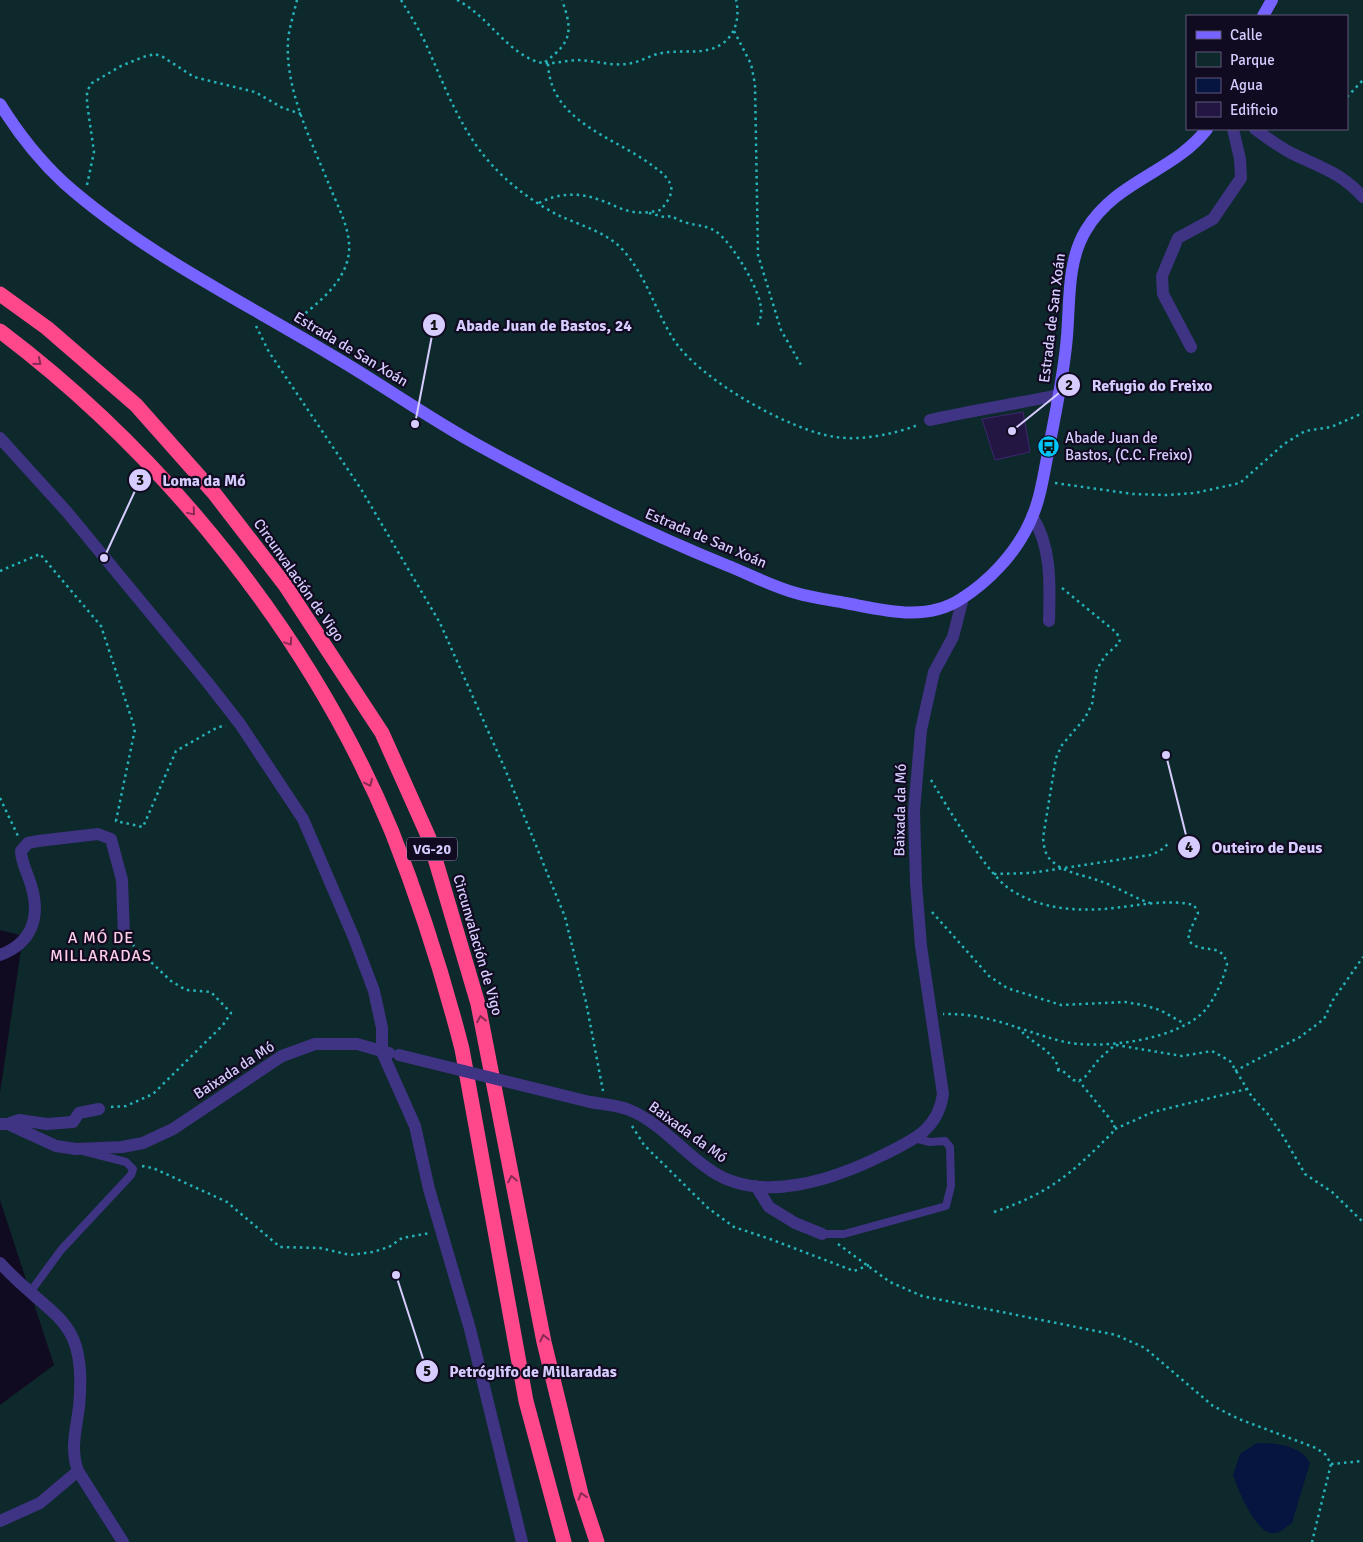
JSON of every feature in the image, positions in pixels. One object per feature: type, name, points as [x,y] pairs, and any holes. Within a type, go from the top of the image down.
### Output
[{"type":"highway","name":"Circunvalación de Vigo","points":[[0,294],[47,328],[136,405],[214,492],[285,586],[382,732],[429,838],[478,1004],[544,1342],[581,1494],[598,1542]]},
{"type":"highway","name":"VG-20","points":[[0,331],[56,376],[119,434],[177,494],[212,535],[259,598],[302,661],[366,778],[411,883],[449,998],[462,1049],[525,1393],[543,1468],[564,1542]]},
{"type":"street","points":[[1264,15],[1272,0]]},
{"type":"street","name":"Estrada de San Xoán","points":[[0,104],[33,151],[62,181],[179,266],[474,443],[662,539],[794,593],[868,607],[918,613],[952,605],[988,579],[1017,544],[1032,516],[1043,481],[1067,341],[1074,259],[1086,229],[1105,205],[1123,189],[1178,156],[1197,142],[1207,130]]},
{"type":"street","points":[[1191,348],[1163,294],[1162,276],[1178,238],[1214,219],[1241,178],[1240,159],[1233,130]]},
{"type":"street","points":[[1258,130],[1292,153],[1325,167],[1343,178],[1363,197]]},
{"type":"street","points":[[930,420],[976,409],[994,408],[1058,395]]},
{"type":"street","points":[[0,438],[67,512],[240,724],[303,819],[354,938],[374,991],[382,1028],[382,1052],[414,1126],[441,1231],[470,1329],[522,1542]]},
{"type":"street","points":[[1032,516],[1045,543],[1049,578],[1049,620]]},
{"type":"street","name":"Baixada da Mó","points":[[4,1124],[56,1146],[76,1149],[122,1147],[143,1143],[173,1129],[282,1056],[315,1044],[358,1044],[382,1052],[626,1109],[649,1120],[712,1172],[730,1181],[756,1186],[807,1184],[835,1176],[861,1166],[914,1138],[936,1120],[941,1109],[944,1094],[931,1016],[918,903],[914,811],[916,768],[921,730],[934,672],[952,637],[963,598]]},
{"type":"street","points":[[0,955],[15,949],[24,941],[31,930],[34,916],[32,887],[21,856],[23,847],[28,843],[38,841],[98,834],[111,839],[122,880],[124,935]]},
{"type":"street","points":[[4,1124],[19,1120],[47,1124],[73,1122],[79,1113],[99,1109]]},
{"type":"street","points":[[756,1186],[769,1207],[795,1223],[822,1234]]},
{"type":"street","points":[[0,1264],[55,1312],[70,1330],[77,1348],[80,1364],[79,1407],[72,1450],[78,1471],[123,1542]]},
{"type":"street","points":[[0,1520],[40,1503],[78,1471]]},
{"type":"lane","points":[[822,1234],[844,1234],[946,1206],[951,1186],[950,1147],[945,1141],[930,1142],[914,1138]]},
{"type":"lane","points":[[31,1291],[61,1250],[131,1175],[133,1169],[131,1165],[76,1149]]},
{"type":"path","points":[[286,329],[321,300],[340,278],[349,253],[346,228],[301,114],[290,71],[288,41],[297,0]]},
{"type":"path","points":[[401,0],[423,38],[449,102],[480,151],[505,179],[539,203],[556,214],[601,234],[620,248],[634,265],[674,340],[691,360],[712,378],[780,419],[816,433],[838,438],[898,432],[930,420]]},
{"type":"path","points":[[457,0],[477,12],[510,44],[524,54],[546,63],[575,60],[624,64],[662,53],[700,52],[722,44],[734,31],[739,14],[736,0]]},
{"type":"path","points":[[546,63],[568,41],[569,30],[562,0]]},
{"type":"path","points":[[734,31],[751,64],[756,84],[758,255],[781,330],[801,365]]},
{"type":"path","points":[[84,198],[94,152],[87,92],[92,83],[121,66],[143,57],[155,54],[194,77],[255,92],[283,108],[301,114]]},
{"type":"path","points":[[539,203],[552,196],[564,194],[598,199],[630,212],[648,212],[661,210],[667,202],[671,188],[668,180],[632,152],[575,118],[551,85],[546,63]]},
{"type":"path","points":[[1348,96],[1363,80]]},
{"type":"path","points":[[648,212],[664,218],[672,216],[682,223],[715,231],[742,263],[755,287],[762,312],[756,328]]},
{"type":"path","points":[[245,305],[269,352],[360,489],[444,632],[505,769],[565,917],[586,1002],[605,1104]]},
{"type":"path","points":[[1043,481],[1133,494],[1195,493],[1240,483],[1284,444],[1305,432],[1331,427],[1363,413]]},
{"type":"path","points":[[0,571],[40,554],[101,626],[135,729],[116,821],[143,827],[176,751],[218,727],[240,724]]},
{"type":"path","points":[[1049,578],[1116,633],[1120,642],[1105,656],[1097,669],[1092,704],[1085,718],[1062,745],[1056,758],[1042,838],[1049,858],[1062,869],[1101,881],[1128,895],[1151,903]]},
{"type":"path","points":[[916,768],[929,777],[994,874],[1011,890],[1046,906],[1060,908],[1103,909],[1151,903],[1184,903],[1194,905],[1198,913],[1188,935],[1191,943],[1220,951],[1226,957],[1228,964],[1207,1008],[1185,1024],[1158,1035],[1115,1045],[1097,1046],[1061,1042],[1017,1026],[981,1016],[957,1013],[931,1016]]},
{"type":"path","points":[[0,798],[23,847]]},
{"type":"path","points":[[994,874],[1031,873],[1150,855],[1160,852],[1169,843]]},
{"type":"path","points":[[918,903],[941,919],[989,976],[1007,988],[1061,1005],[1125,1002],[1143,1005],[1160,1010],[1185,1024]]},
{"type":"path","points":[[99,1109],[126,1106],[152,1094],[223,1025],[231,1013],[211,992],[186,990],[170,981],[124,935]]},
{"type":"path","points":[[1235,1071],[1300,1037],[1324,1019],[1333,1000],[1363,957]]},
{"type":"path","points":[[1017,1026],[1029,1040],[1055,1060],[1058,1070],[1073,1080],[1079,1081],[1108,1114],[1115,1129]]},
{"type":"path","points":[[1115,1045],[1182,1056],[1212,1051],[1230,1061],[1247,1089],[1278,1129],[1305,1174],[1332,1192],[1363,1222]]},
{"type":"path","points":[[1079,1081],[1115,1045]]},
{"type":"path","points":[[994,1212],[1032,1198],[1063,1180],[1115,1129],[1153,1112],[1247,1089]]},
{"type":"path","points":[[629,1121],[644,1145],[708,1208],[734,1227],[854,1271],[869,1265]]},
{"type":"path","points":[[131,1165],[153,1168],[227,1202],[280,1246],[320,1248],[350,1255],[373,1252],[389,1247],[402,1238],[441,1231]]},
{"type":"path","points":[[822,1234],[869,1265],[890,1282],[922,1296],[1116,1335],[1132,1341],[1145,1348],[1213,1406],[1239,1419],[1316,1448],[1326,1455],[1332,1464],[1312,1542]]},
{"type":"path","points":[[1332,1464],[1363,1461]]},
{"type":"green space","points":[[0,0],[1363,0],[1363,1542],[0,1542],[0,1405],[54,1365],[0,1200],[0,1093],[23,936],[0,930]]},
{"type":"water","points":[[1257,1443],[1287,1446],[1300,1452],[1310,1463],[1292,1523],[1277,1533],[1268,1532],[1255,1520],[1243,1500],[1233,1475],[1240,1454]]},
{"type":"building","points":[[1023,412],[1030,452],[995,460],[982,419]]},
{"type":"place","name":"Abade Juan de Bastos, 24","points":[[415,424]]},
{"type":"place","name":"Refugio do Freixo","points":[[1012,431]]},
{"type":"place","name":"Abade Juan de Bastos, (C.C. Freixo)","points":[[1049,447]]},
{"type":"place","name":"Loma da Mó","points":[[104,558]]},
{"type":"place","name":"Outeiro de Deus","points":[[1166,755]]},
{"type":"place","name":"Petróglifo de Millaradas","points":[[396,1275]]},
{"type":"district","name":"A MÓ DE MILLARADAS","points":[[101,946]]}]
